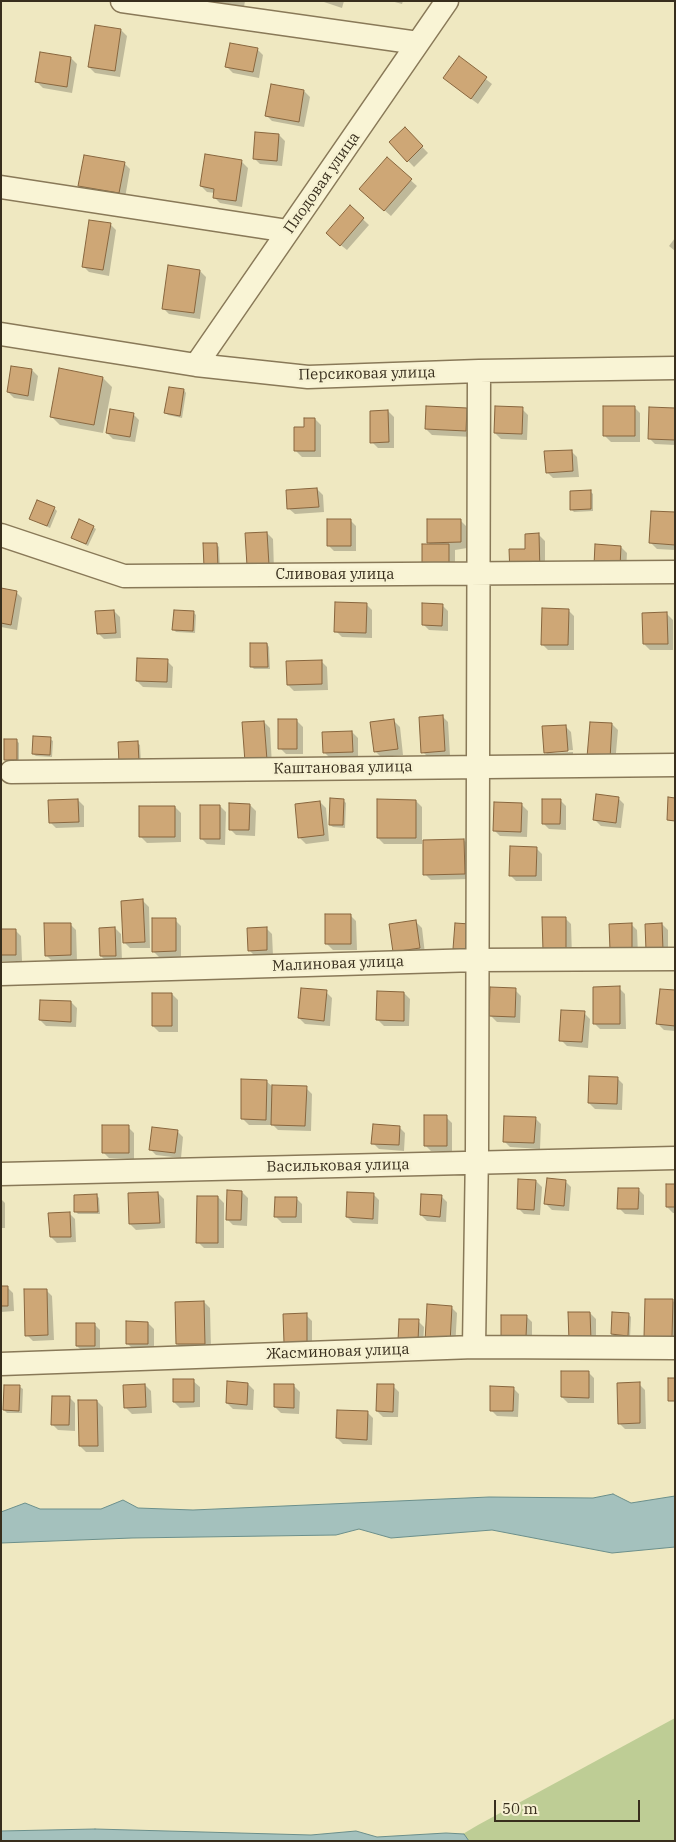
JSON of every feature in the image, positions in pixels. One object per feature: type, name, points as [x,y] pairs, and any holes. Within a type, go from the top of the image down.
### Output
[{"type":"street","points":[[122,1],[418,43]]},
{"type":"street","name":"Плодовая улица","points":[[196,365],[447,1]]},
{"type":"street","points":[[1,187],[288,231]]},
{"type":"street","name":"Персиковая улица","points":[[1,334],[196,365],[308,377],[479,370],[675,368]]},
{"type":"street","points":[[474,1348],[477,1163],[479,370]]},
{"type":"street","name":"Сливовая улица","points":[[1,535],[124,576],[675,572]]},
{"type":"street","name":"Каштановая улица","points":[[11,772],[675,765]]},
{"type":"street","name":"Малиновая улица","points":[[1,974],[477,960],[675,959]]},
{"type":"street","name":"Васильковая улица","points":[[1,1174],[675,1158]]},
{"type":"street","name":"Жасминовая улица","points":[[1,1364],[474,1348],[675,1348]]},
{"type":"green space","points":[[675,1718],[675,1841],[451,1841],[478,1825]]},
{"type":"water","points":[[613,1494],[631,1503],[675,1496],[675,1547],[612,1553],[492,1530],[391,1538],[359,1529],[336,1535],[132,1538],[1,1543],[1,1512],[25,1503],[40,1509],[101,1509],[123,1500],[138,1508],[193,1510],[489,1497],[593,1498]]},
{"type":"water","points":[[95,1829],[311,1835],[356,1831],[377,1837],[446,1833],[464,1834],[469,1841],[1,1841],[1,1831]]},
{"type":"building","points":[[95,25],[121,29],[115,71],[88,67]]},
{"type":"building","points":[[230,43],[258,48],[253,72],[225,67]]},
{"type":"building","points":[[40,52],[71,57],[67,87],[35,82]]},
{"type":"building","points":[[459,56],[487,77],[471,99],[443,78]]},
{"type":"building","points":[[271,84],[304,90],[299,122],[265,116]]},
{"type":"building","points":[[405,127],[423,146],[407,162],[389,142]]},
{"type":"building","points":[[255,132],[279,134],[277,161],[253,159]]},
{"type":"building","points":[[205,154],[242,160],[236,201],[213,198],[214,189],[200,186]]},
{"type":"building","points":[[84,155],[125,162],[119,193],[78,186]]},
{"type":"building","points":[[387,157],[412,179],[384,211],[359,189]]},
{"type":"building","points":[[350,205],[364,218],[340,246],[326,233]]},
{"type":"building","points":[[89,220],[111,223],[103,270],[82,267]]},
{"type":"building","points":[[168,265],[200,270],[194,313],[162,309]]},
{"type":"building","points":[[11,366],[32,369],[28,396],[7,392]]},
{"type":"building","points":[[59,368],[103,377],[94,425],[50,417]]},
{"type":"building","points":[[169,387],[184,389],[180,416],[164,413]]},
{"type":"building","points":[[426,406],[467,408],[466,431],[425,429]]},
{"type":"building","points":[[495,406],[523,407],[522,434],[494,433]]},
{"type":"building","points":[[603,406],[635,406],[635,436],[603,436]]},
{"type":"building","points":[[649,407],[675,408],[675,440],[648,439]]},
{"type":"building","points":[[110,409],[134,413],[130,437],[106,433]]},
{"type":"building","points":[[388,410],[389,442],[370,443],[370,411]]},
{"type":"building","points":[[304,418],[315,418],[315,451],[294,451],[294,427],[304,427]]},
{"type":"building","points":[[572,450],[573,471],[546,473],[544,451]]},
{"type":"building","points":[[317,488],[319,507],[287,509],[286,490]]},
{"type":"building","points":[[591,490],[591,509],[570,510],[570,491]]},
{"type":"building","points":[[37,500],[55,507],[47,526],[29,519]]},
{"type":"building","points":[[651,511],[675,512],[675,545],[649,543]]},
{"type":"building","points":[[79,519],[94,526],[86,544],[71,538]]},
{"type":"building","points":[[327,519],[351,519],[351,546],[327,546]]},
{"type":"building","points":[[427,519],[461,519],[461,542],[427,543]]},
{"type":"building","points":[[267,532],[269,565],[247,566],[245,533]]},
{"type":"building","points":[[539,533],[540,573],[510,574],[509,549],[525,549],[525,534]]},
{"type":"building","points":[[203,543],[217,543],[218,567],[204,567]]},
{"type":"building","points":[[422,544],[449,544],[449,566],[422,567]]},
{"type":"building","points":[[595,544],[621,546],[620,567],[594,565]]},
{"type":"building","points":[[1,588],[17,591],[11,625],[1,623]]},
{"type":"building","points":[[335,602],[367,603],[366,633],[334,632]]},
{"type":"building","points":[[422,603],[443,604],[442,626],[422,625]]},
{"type":"building","points":[[542,608],[569,609],[568,645],[541,645]]},
{"type":"building","points":[[114,610],[116,633],[97,634],[95,611]]},
{"type":"building","points":[[174,610],[194,611],[193,631],[172,630]]},
{"type":"building","points":[[667,612],[668,644],[643,644],[642,613]]},
{"type":"building","points":[[250,643],[267,643],[268,667],[250,667]]},
{"type":"building","points":[[137,658],[168,659],[167,682],[136,681]]},
{"type":"building","points":[[322,660],[322,684],[287,685],[286,661]]},
{"type":"building","points":[[443,715],[445,751],[421,753],[419,717]]},
{"type":"building","points":[[278,719],[297,719],[297,749],[278,749]]},
{"type":"building","points":[[394,719],[398,749],[374,752],[370,722]]},
{"type":"building","points":[[264,721],[267,760],[245,762],[242,722]]},
{"type":"building","points":[[590,722],[612,723],[610,759],[587,757]]},
{"type":"building","points":[[566,725],[568,751],[544,753],[542,726]]},
{"type":"building","points":[[352,731],[353,752],[323,753],[322,732]]},
{"type":"building","points":[[33,736],[51,737],[50,755],[32,754]]},
{"type":"building","points":[[4,739],[17,739],[17,760],[4,760]]},
{"type":"building","points":[[138,741],[139,762],[119,763],[118,742]]},
{"type":"building","points":[[596,794],[619,797],[616,823],[593,820]]},
{"type":"building","points":[[668,797],[675,798],[675,821],[667,820]]},
{"type":"building","points":[[330,798],[344,799],[343,825],[329,825]]},
{"type":"building","points":[[78,799],[79,822],[49,823],[48,800]]},
{"type":"building","points":[[377,799],[416,800],[416,838],[377,838]]},
{"type":"building","points":[[542,799],[561,799],[560,824],[542,824]]},
{"type":"building","points":[[320,801],[324,835],[298,838],[295,804]]},
{"type":"building","points":[[494,802],[522,803],[521,832],[493,831]]},
{"type":"building","points":[[229,803],[250,804],[249,830],[229,830]]},
{"type":"building","points":[[200,805],[220,805],[220,839],[200,839]]},
{"type":"building","points":[[139,806],[175,806],[175,837],[139,837]]},
{"type":"building","points":[[464,839],[465,874],[423,875],[423,840]]},
{"type":"building","points":[[510,846],[537,847],[536,876],[509,876]]},
{"type":"building","points":[[143,899],[145,942],[123,943],[121,901]]},
{"type":"building","points":[[325,914],[351,914],[351,944],[325,944]]},
{"type":"building","points":[[542,917],[566,917],[566,951],[543,951]]},
{"type":"building","points":[[152,918],[176,918],[176,951],[152,952]]},
{"type":"building","points":[[416,920],[420,948],[393,952],[389,924]]},
{"type":"building","points":[[44,923],[71,923],[71,955],[45,956]]},
{"type":"building","points":[[455,923],[470,924],[469,950],[453,949]]},
{"type":"building","points":[[632,923],[632,949],[610,950],[609,924]]},
{"type":"building","points":[[662,923],[663,950],[646,951],[645,924]]},
{"type":"building","points":[[115,927],[116,956],[100,956],[99,928]]},
{"type":"building","points":[[267,927],[267,950],[248,951],[247,928]]},
{"type":"building","points":[[1,929],[16,929],[16,955],[1,955]]},
{"type":"building","points":[[620,986],[620,1024],[593,1024],[593,987]]},
{"type":"building","points":[[490,987],[516,988],[515,1017],[489,1016]]},
{"type":"building","points":[[301,988],[327,990],[324,1021],[298,1018]]},
{"type":"building","points":[[660,989],[675,990],[675,1026],[656,1024]]},
{"type":"building","points":[[377,991],[404,992],[404,1021],[376,1020]]},
{"type":"building","points":[[152,993],[172,993],[172,1026],[152,1026]]},
{"type":"building","points":[[40,1000],[71,1001],[71,1022],[39,1020]]},
{"type":"building","points":[[561,1010],[585,1011],[582,1042],[559,1041]]},
{"type":"building","points":[[589,1076],[618,1077],[617,1104],[588,1103]]},
{"type":"building","points":[[241,1079],[267,1080],[266,1120],[241,1119]]},
{"type":"building","points":[[272,1085],[307,1086],[305,1126],[271,1125]]},
{"type":"building","points":[[424,1115],[447,1115],[447,1146],[424,1146]]},
{"type":"building","points":[[504,1116],[536,1117],[534,1143],[503,1142]]},
{"type":"building","points":[[373,1124],[400,1126],[399,1145],[371,1144]]},
{"type":"building","points":[[102,1125],[129,1125],[129,1153],[102,1153]]},
{"type":"building","points":[[152,1127],[178,1130],[175,1153],[149,1150]]},
{"type":"building","points":[[547,1178],[566,1180],[564,1206],[544,1204]]},
{"type":"building","points":[[518,1179],[536,1180],[534,1210],[517,1209]]},
{"type":"building","points":[[666,1184],[675,1184],[675,1207],[666,1207]]},
{"type":"building","points":[[618,1188],[639,1188],[638,1209],[617,1209]]},
{"type":"building","points":[[227,1190],[242,1191],[241,1220],[226,1220]]},
{"type":"building","points":[[158,1192],[160,1223],[129,1224],[128,1193]]},
{"type":"building","points":[[347,1192],[374,1193],[373,1219],[346,1217]]},
{"type":"building","points":[[97,1194],[98,1212],[74,1212],[74,1195]]},
{"type":"building","points":[[421,1194],[442,1195],[440,1217],[420,1215]]},
{"type":"building","points":[[197,1196],[218,1196],[218,1243],[196,1243]]},
{"type":"building","points":[[275,1197],[297,1197],[296,1217],[274,1217]]},
{"type":"building","points":[[70,1212],[71,1237],[50,1237],[48,1213]]},
{"type":"building","points":[[1,1286],[8,1286],[8,1306],[1,1306]]},
{"type":"building","points":[[24,1289],[47,1289],[48,1335],[25,1336]]},
{"type":"building","points":[[645,1299],[673,1299],[672,1337],[644,1337]]},
{"type":"building","points":[[204,1301],[205,1344],[176,1344],[175,1302]]},
{"type":"building","points":[[427,1304],[452,1306],[450,1343],[425,1342]]},
{"type":"building","points":[[568,1312],[590,1312],[591,1340],[569,1341]]},
{"type":"building","points":[[612,1312],[629,1313],[628,1336],[611,1334]]},
{"type":"building","points":[[307,1313],[307,1342],[284,1343],[283,1314]]},
{"type":"building","points":[[501,1315],[527,1315],[526,1337],[501,1337]]},
{"type":"building","points":[[399,1319],[419,1319],[418,1341],[398,1341]]},
{"type":"building","points":[[126,1321],[148,1322],[148,1344],[126,1344]]},
{"type":"building","points":[[76,1323],[95,1323],[95,1346],[76,1346]]},
{"type":"building","points":[[561,1371],[589,1371],[589,1398],[561,1397]]},
{"type":"building","points":[[668,1378],[675,1378],[675,1401],[668,1401]]},
{"type":"building","points":[[173,1379],[194,1379],[194,1402],[173,1402]]},
{"type":"building","points":[[227,1381],[248,1383],[247,1405],[226,1403]]},
{"type":"building","points":[[640,1382],[640,1423],[618,1424],[617,1383]]},
{"type":"building","points":[[145,1384],[146,1407],[124,1408],[123,1385]]},
{"type":"building","points":[[274,1384],[294,1384],[294,1408],[274,1407]]},
{"type":"building","points":[[377,1384],[394,1384],[393,1412],[376,1411]]},
{"type":"building","points":[[4,1385],[20,1385],[19,1411],[3,1410]]},
{"type":"building","points":[[490,1386],[514,1387],[513,1411],[490,1411]]},
{"type":"building","points":[[52,1396],[70,1396],[69,1425],[51,1425]]},
{"type":"building","points":[[78,1400],[97,1400],[98,1446],[79,1446]]},
{"type":"building","points":[[337,1410],[368,1411],[367,1440],[336,1438]]}]
